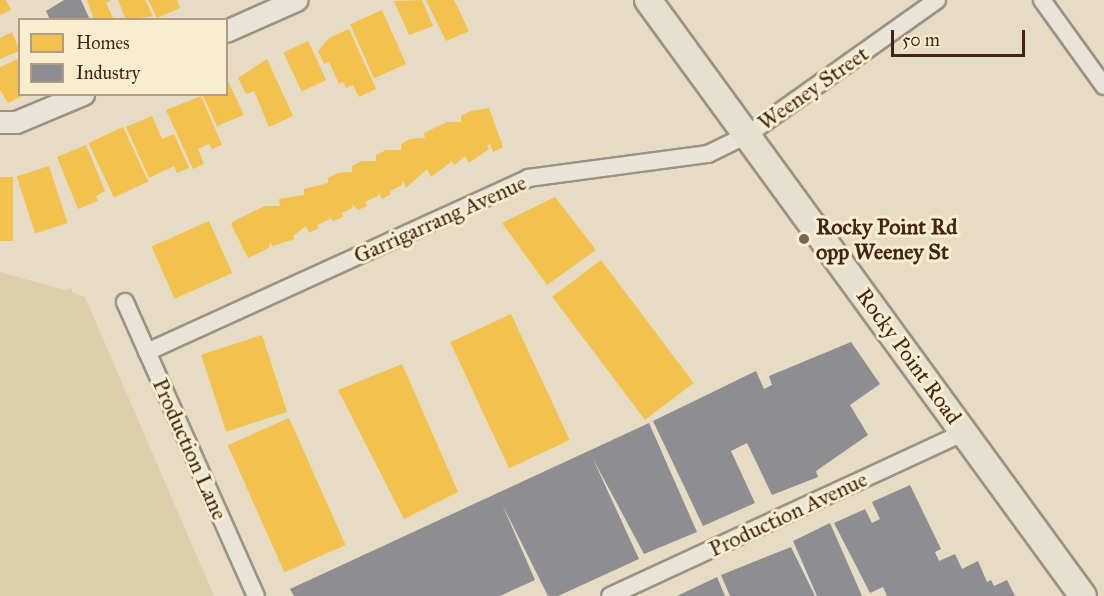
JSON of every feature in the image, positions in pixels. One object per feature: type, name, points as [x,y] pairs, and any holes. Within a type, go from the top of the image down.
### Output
[{"type":"main road","name":"Rocky Point Road","points":[[648,0],[1083,596]]},
{"type":"street","points":[[228,30],[296,0]]},
{"type":"street","name":"Weeney Street","points":[[747,135],[938,0]]},
{"type":"street","points":[[1042,0],[1104,86]]},
{"type":"street","points":[[0,122],[16,122],[78,96]]},
{"type":"street","name":"Garrigarrang Avenue","points":[[147,352],[528,178],[708,154],[747,135]]},
{"type":"street","name":"Production Lane","points":[[125,302],[256,596]]},
{"type":"street","name":"Production Avenue","points":[[610,596],[965,432]]},
{"type":"shaded area","points":[[0,272],[64,290],[71,288],[73,293],[85,297],[214,596],[0,596]]},
{"type":"building: Homes","points":[[0,0],[6,0],[11,10],[0,15]]},
{"type":"building: Homes","points":[[87,0],[111,0],[106,3],[113,18],[93,18]]},
{"type":"building: Homes","points":[[118,0],[145,0],[153,16],[140,18],[125,18]]},
{"type":"building: Homes","points":[[148,0],[177,0],[180,8],[157,18]]},
{"type":"building: Homes","points":[[422,0],[433,26],[409,35],[394,1]]},
{"type":"building: Homes","points":[[426,0],[454,0],[469,31],[446,41]]},
{"type":"building: Homes","points":[[382,10],[406,64],[374,78],[350,24]]},
{"type":"building: Homes","points":[[349,29],[376,89],[359,97],[353,85],[346,88],[343,82],[339,84],[329,62],[324,64],[318,51],[329,38]]},
{"type":"building: Homes","points":[[12,32],[18,52],[0,59],[0,38]]},
{"type":"building: Homes","points":[[308,41],[326,80],[302,91],[284,52]]},
{"type":"building: Homes","points":[[18,59],[18,96],[22,96],[8,103],[0,90],[0,67]]},
{"type":"building: Homes","points":[[267,59],[293,116],[269,127],[254,91],[246,94],[238,78]]},
{"type":"building: Homes","points":[[228,81],[244,115],[217,126],[203,96],[228,96]]},
{"type":"building: Homes","points":[[201,96],[222,145],[212,149],[209,144],[198,149],[204,164],[193,169],[166,110]]},
{"type":"building: Homes","points":[[489,108],[503,147],[493,152],[490,144],[487,146],[489,149],[469,163],[465,156],[455,165],[449,159],[451,162],[431,177],[427,169],[406,188],[403,180],[402,185],[390,191],[391,194],[382,199],[379,192],[378,196],[365,202],[367,206],[358,210],[352,204],[353,208],[342,213],[343,217],[333,221],[328,215],[330,219],[317,225],[318,228],[309,233],[306,226],[293,236],[295,239],[272,246],[270,242],[269,248],[248,258],[231,224],[234,221],[265,206],[280,206],[279,199],[304,195],[304,189],[328,183],[328,178],[338,173],[352,172],[352,166],[362,161],[376,161],[376,155],[386,150],[401,150],[401,144],[410,139],[425,138],[424,133],[447,122],[461,122],[461,116],[471,111]]},
{"type":"building: Homes","points":[[152,116],[162,139],[174,134],[189,168],[177,173],[174,166],[149,178],[126,127]]},
{"type":"building: Homes","points":[[123,127],[148,181],[114,197],[89,143]]},
{"type":"building: Homes","points":[[86,145],[105,191],[96,196],[98,201],[78,209],[57,157]]},
{"type":"building: Homes","points":[[49,166],[68,223],[35,234],[17,177]]},
{"type":"building: Homes","points":[[0,177],[13,177],[13,241],[0,241]]},
{"type":"building: Homes","points":[[555,197],[596,250],[547,285],[502,223]]},
{"type":"building: Homes","points":[[209,221],[232,273],[175,299],[151,247]]},
{"type":"building: Homes","points":[[601,260],[694,383],[645,420],[552,297]]},
{"type":"building: Homes","points":[[511,314],[570,440],[509,468],[450,342]]},
{"type":"building: Homes","points":[[262,335],[287,412],[226,432],[201,355]]},
{"type":"building: Homes","points":[[402,364],[458,492],[404,519],[338,390]]},
{"type":"building: Homes","points":[[289,418],[346,545],[284,572],[228,445]]},
{"type":"building: Industry","points":[[64,0],[81,0],[89,18],[49,18],[46,11]]},
{"type":"building: Industry","points":[[851,342],[880,384],[850,405],[868,435],[816,471],[818,477],[772,495],[747,443],[731,451],[755,503],[703,526],[653,421],[756,371],[764,389],[772,385],[769,376]]},
{"type":"building: Industry","points":[[649,423],[697,532],[644,554],[593,459],[639,559],[558,596],[548,596],[502,504],[535,580],[500,596],[294,596],[290,589]]},
{"type":"building: Industry","points":[[910,485],[941,549],[935,552],[939,561],[955,554],[962,569],[978,561],[987,582],[991,580],[994,586],[1007,580],[1015,596],[887,596],[883,587],[870,593],[834,523],[865,509],[872,523],[880,519],[872,502]]},
{"type":"building: Industry","points":[[830,523],[862,596],[817,596],[793,541]]},
{"type":"building: Industry","points":[[791,547],[815,596],[730,596],[721,575]]},
{"type":"building: Industry","points":[[717,577],[725,596],[677,596]]},
{"type":"place","name":"Rocky Point Rd opp Weeney St","points":[[804,239]]}]
